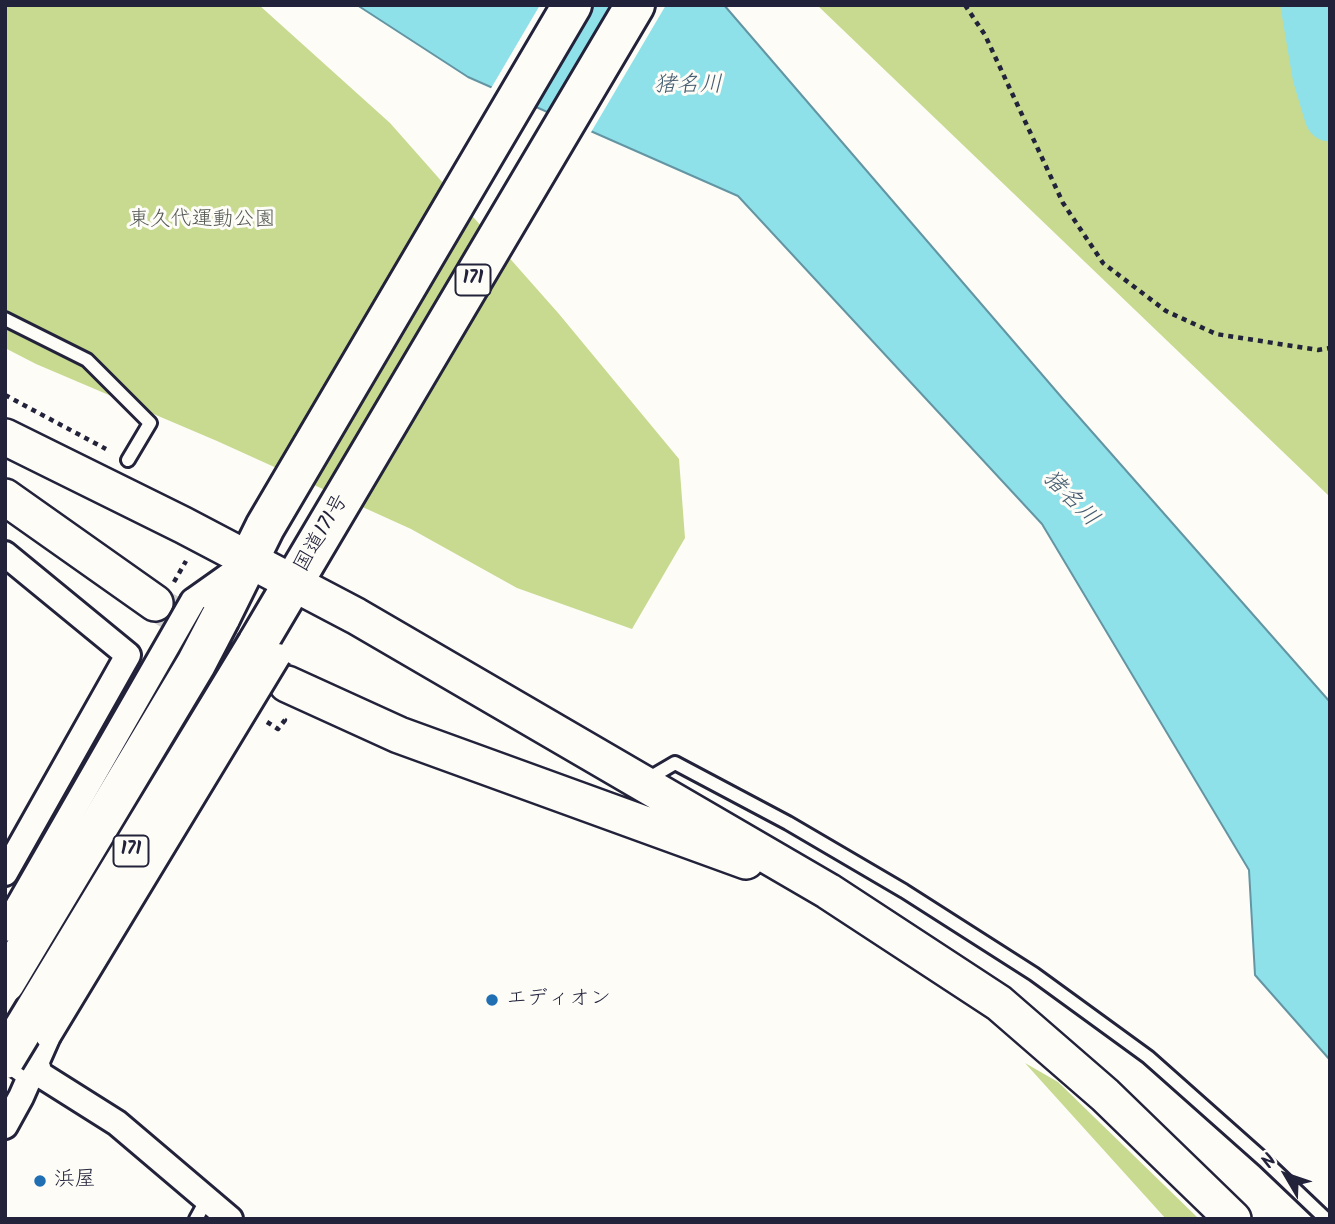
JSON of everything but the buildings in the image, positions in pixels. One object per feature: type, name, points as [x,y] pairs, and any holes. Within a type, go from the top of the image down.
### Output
[{"type":"highway","name":"171","points":[[5,983],[188,676],[206,610],[257,544],[572,5]]},
{"type":"highway","name":"国道171号","points":[[15,1060],[274,674],[302,569],[635,5]]},
{"type":"street","points":[[5,437],[257,544],[302,569],[356,616],[828,891],[999,1003],[1105,1095],[1233,1219]]},
{"type":"street","points":[[5,496],[155,603]]},
{"type":"street","points":[[5,554],[128,655],[5,873]]},
{"type":"street","points":[[5,929],[206,610]]},
{"type":"street","points":[[5,1126],[15,1060],[48,1036],[274,674],[399,734],[828,891]]},
{"type":"street","points":[[15,1060],[117,1123],[201,1209],[230,1219]]},
{"type":"lane","points":[[5,319],[86,360],[150,423],[128,460]]},
{"type":"lane","points":[[643,782],[675,763],[800,829],[948,918],[1034,974],[1148,1057],[1326,1219]]},
{"type":"path","points":[[965,5],[985,35],[1063,203],[1103,263],[1166,311],[1216,334],[1318,350],[1330,348]]},
{"type":"path","points":[[257,716],[278,729],[285,719],[274,674]]},
{"type":"green space","name":"東久代運動公園","points":[[5,5],[259,5],[390,123],[559,314],[679,459],[685,538],[632,629],[517,588],[411,529],[5,348]]},
{"type":"green space","points":[[817,5],[1330,5],[1330,497]]},
{"type":"green space","points":[[1025,1063],[1058,1082],[1199,1219],[1166,1219]]},
{"type":"water","name":"猪名川","points":[[357,5],[724,5],[1063,399],[1330,702],[1330,1060],[1255,975],[1249,870],[1042,524],[738,196],[468,77]]},
{"type":"pier","points":[[540,5],[589,5],[529,107],[490,90]]},
{"type":"pier","points":[[618,5],[666,5],[590,134],[552,118]]},
{"type":"waterway","points":[[1306,5],[1318,76],[1330,116]]},
{"type":"tunnel","points":[[155,603],[272,674]]},
{"type":"place","name":"エディオン","points":[[492,1000]]},
{"type":"place","name":"浜屋","points":[[40,1181]]}]
